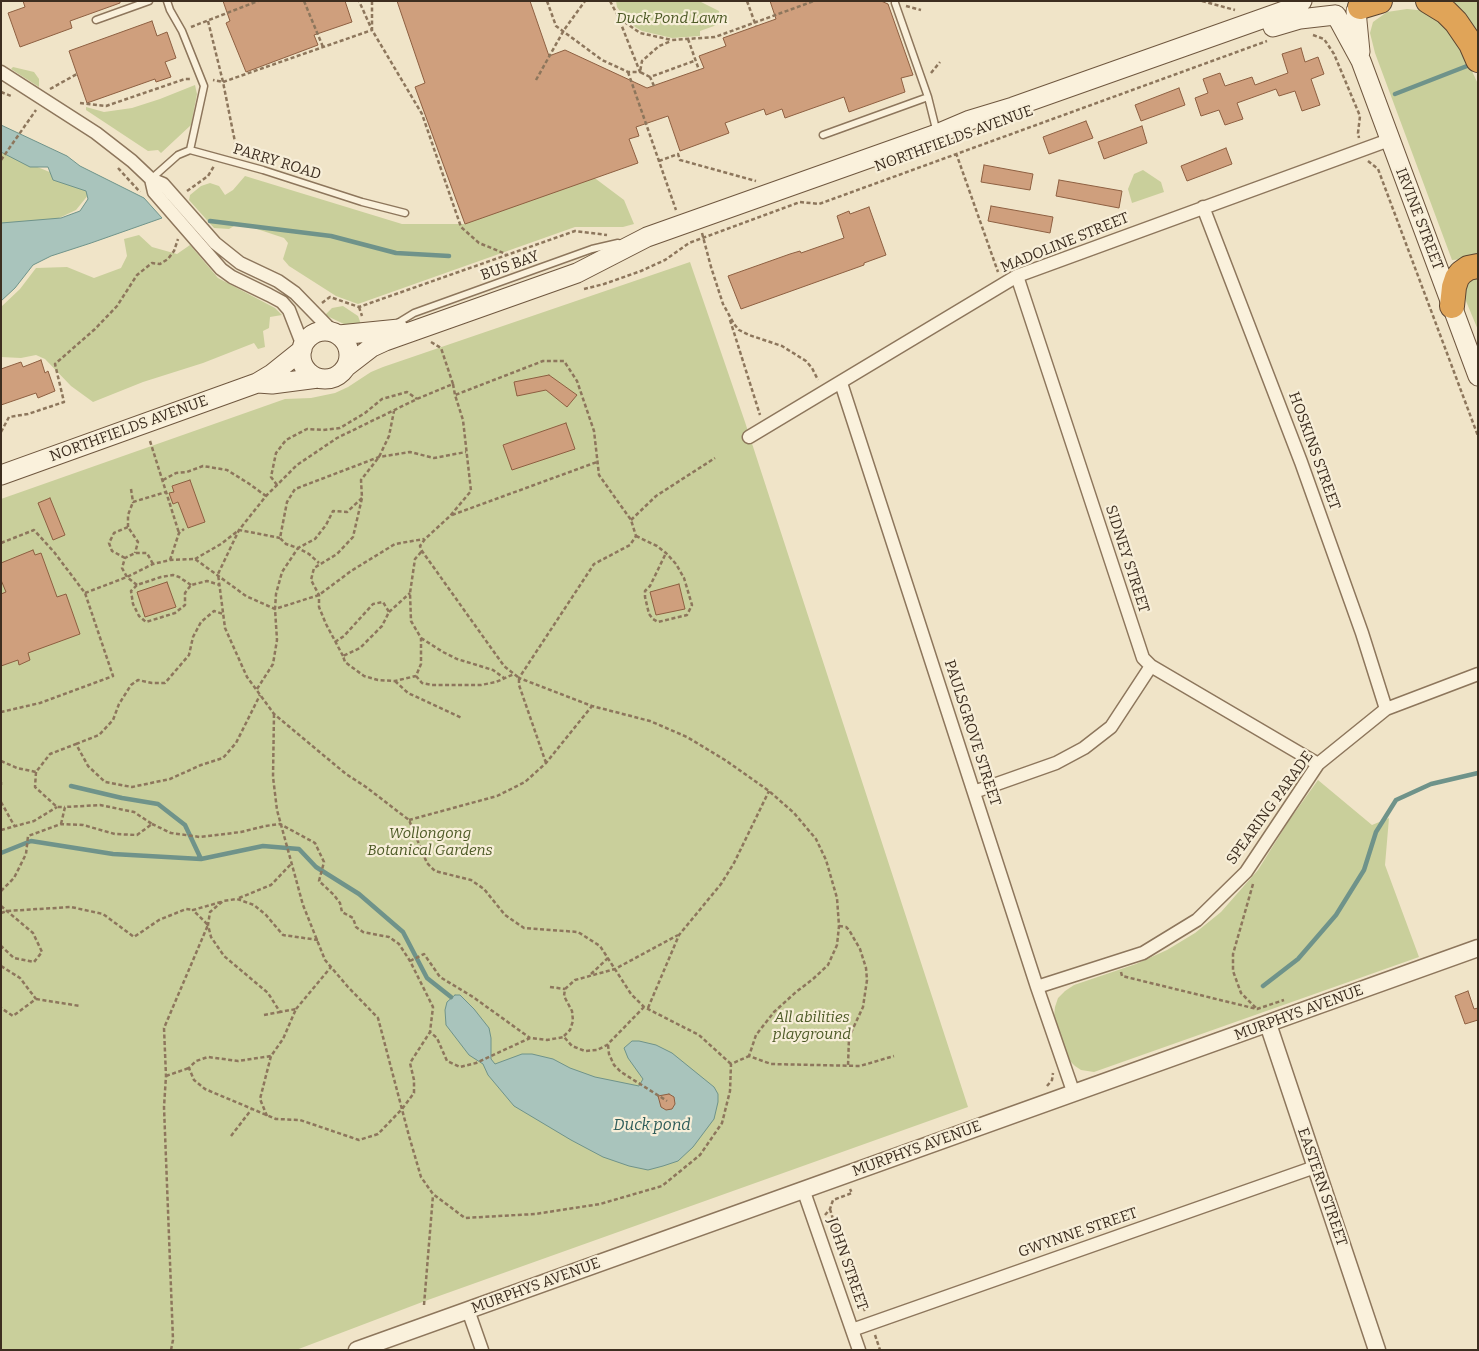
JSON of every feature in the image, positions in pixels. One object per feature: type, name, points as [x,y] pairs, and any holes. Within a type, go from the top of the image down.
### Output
[{"type":"highway","points":[[1428,1],[1446,12],[1456,22],[1471,44],[1478,60]]},
{"type":"highway","points":[[1452,306],[1457,278],[1468,268],[1478,266]]},
{"type":"main road","name":"NORTHFIELDS AVENUE","points":[[579,281],[646,237],[937,134],[970,120],[1013,107],[1284,11],[1302,1]]},
{"type":"main road","name":"NORTHFIELDS AVENUE","points":[[346,367],[372,347],[430,338],[579,281],[605,268],[700,230],[1176,59],[1286,22],[1331,11],[1349,16],[1365,5]]},
{"type":"main road","name":"IRVINE STREET","points":[[1361,61],[1365,5]]},
{"type":"main road","name":"IRVINE STREET","points":[[1331,11],[1361,61],[1478,376]]},
{"type":"main road","points":[[328,331],[336,334],[343,339],[348,349],[349,355],[346,367],[342,372],[331,378],[318,378],[308,372],[305,367],[301,356],[302,348],[306,341],[316,333],[328,331]]},
{"type":"main road","name":"NORTHFIELDS AVENUE","points":[[336,334],[376,331],[430,338]]},
{"type":"main road","name":"NORTHFIELDS AVENUE","points":[[1,475],[257,383],[272,374],[302,348]]},
{"type":"main road","name":"NORTHFIELDS AVENUE","points":[[257,383],[272,384],[318,378]]},
{"type":"street","points":[[1,72],[96,133],[132,161],[151,179],[163,184],[215,244],[240,263],[278,281],[295,293],[336,334]]},
{"type":"street","name":"MADOLINE STREET","points":[[749,437],[1018,276],[1389,140]]},
{"type":"street","points":[[151,179],[154,192],[221,269],[232,277],[282,302],[289,310],[302,348]]},
{"type":"street","name":"HOSKINS STREET","points":[[1203,208],[1301,462],[1362,633],[1386,709]]},
{"type":"street","name":"SIDNEY STREET","points":[[1018,276],[1143,658],[1151,666],[1318,764]]},
{"type":"street","name":"PAULSGROVE STREET","points":[[841,383],[1037,988],[1074,1094]]},
{"type":"street","points":[[974,792],[1056,763],[1084,748],[1111,727],[1151,666]]},
{"type":"street","name":"SPEARING PARADE","points":[[1037,988],[1143,953],[1197,920],[1246,872],[1318,764],[1386,709],[1478,674]]},
{"type":"street","name":"MURPHYS AVENUE","points":[[357,1350],[1478,948]]},
{"type":"street","name":"EASTERN STREET","points":[[1268,1024],[1314,1167],[1377,1350]]},
{"type":"street","name":"GWYNNE STREET","points":[[852,1330],[1314,1167]]},
{"type":"street","name":"JOHN STREET","points":[[803,1189],[859,1350]]},
{"type":"street","points":[[468,1310],[482,1350]]},
{"type":"lane","points":[[96,20],[149,1]]},
{"type":"lane","points":[[151,179],[178,155],[190,150],[204,86],[182,31],[167,1]]},
{"type":"lane","points":[[895,3],[928,97],[937,134]]},
{"type":"lane","points":[[823,135],[928,97]]},
{"type":"lane","name":"PARRY ROAD","points":[[190,150],[362,202],[405,213]]},
{"type":"lane","name":"BUS BAY","points":[[376,331],[414,313],[592,249],[646,237]]},
{"type":"path","points":[[182,31],[258,1]]},
{"type":"path","points":[[304,1],[323,47]]},
{"type":"path","points":[[359,1],[372,30],[422,114],[461,227],[479,243],[508,254],[359,308]]},
{"type":"path","points":[[372,1],[372,30]]},
{"type":"path","points":[[547,1],[556,26],[564,30],[602,60],[628,72],[640,72],[650,77],[654,86]]},
{"type":"path","points":[[536,80],[564,30],[586,1]]},
{"type":"path","points":[[610,1],[619,18],[640,72]]},
{"type":"path","points":[[747,1],[755,25]]},
{"type":"path","points":[[619,18],[640,33],[672,40],[715,37],[755,25],[814,1]]},
{"type":"path","points":[[1202,1],[1241,12]]},
{"type":"path","points":[[182,197],[193,186],[208,176],[218,157],[238,151],[208,21]]},
{"type":"path","points":[[80,103],[106,106],[185,79],[201,78],[223,82],[372,30]]},
{"type":"path","points":[[1308,33],[1324,39],[1334,54],[1360,116],[1359,140]]},
{"type":"path","points":[[688,39],[694,61],[699,70]]},
{"type":"path","points":[[640,72],[642,61],[659,46],[672,40]]},
{"type":"path","points":[[579,281],[604,284],[665,260],[689,242],[800,202],[820,204],[1268,41]]},
{"type":"path","points":[[650,77],[694,61]]},
{"type":"path","points":[[922,79],[929,76],[940,62]]},
{"type":"path","points":[[628,72],[677,211]]},
{"type":"path","points":[[1,92],[18,98]]},
{"type":"path","points":[[31,105],[44,114]]},
{"type":"path","points":[[1,160],[20,133]]},
{"type":"path","points":[[956,153],[999,274]]},
{"type":"path","points":[[659,161],[678,154],[680,160],[758,182]]},
{"type":"path","points":[[1366,160],[1378,169],[1478,436]]},
{"type":"path","points":[[117,167],[142,194]]},
{"type":"path","points":[[1,432],[9,418],[64,402],[56,364],[95,329],[117,306],[137,275],[152,263],[160,264],[168,259],[174,251],[180,234]]},
{"type":"path","points":[[703,238],[710,267],[729,317],[760,416],[768,411]]},
{"type":"path","points":[[330,298],[359,308],[376,331]]},
{"type":"path","points":[[729,317],[739,330],[782,346],[806,361],[819,381]]},
{"type":"path","points":[[430,338],[441,348],[463,420],[471,491],[450,516],[425,538],[420,546],[504,666],[519,678],[592,706],[650,722],[687,737],[725,760],[769,791],[794,813],[816,839],[826,860],[837,898],[838,945],[828,965],[774,1012],[756,1035],[749,1056]]},
{"type":"path","points":[[456,395],[543,361],[564,361],[577,381],[594,431],[599,475],[631,520],[636,536],[657,546],[666,553],[676,564],[684,578],[692,605],[687,615],[658,622],[649,614],[645,597],[646,591],[666,553]]},
{"type":"path","points":[[274,714],[274,777],[280,824],[303,905],[325,960],[378,1018],[421,1177],[433,1194],[465,1218],[535,1214],[600,1204],[662,1186],[700,1155],[722,1123],[730,1091],[731,1064],[699,1034],[646,1008],[631,994],[600,946],[578,932],[524,928],[505,915],[484,889],[471,880],[435,871],[427,863],[409,820],[346,774],[274,714],[247,677],[225,628],[218,574],[239,530],[266,496],[297,465],[337,438],[417,399],[453,384]]},
{"type":"path","points":[[277,485],[271,477],[276,453],[286,440],[307,428],[323,430],[340,428],[365,413],[382,399],[407,392],[417,399]]},
{"type":"path","points":[[394,411],[389,436],[379,457],[361,480],[362,498],[353,538],[337,554],[319,563],[314,568],[311,580],[319,595],[319,607],[345,662],[364,676],[378,680],[395,681],[416,676]]},
{"type":"path","points":[[150,441],[179,533]]},
{"type":"path","points":[[280,538],[287,502],[294,489],[379,457],[410,452],[434,458],[466,452]]},
{"type":"path","points":[[631,520],[656,496],[715,458]]},
{"type":"path","points":[[450,516],[597,462]]},
{"type":"path","points":[[163,480],[176,473],[187,472],[203,466],[227,470],[266,496]]},
{"type":"path","points":[[131,489],[133,502],[128,515],[128,527],[138,542],[135,553]]},
{"type":"path","points":[[133,502],[166,492]]},
{"type":"path","points":[[256,689],[273,664],[277,640],[276,594],[282,572],[298,548],[315,539],[326,525],[333,511],[347,512],[362,498]]},
{"type":"path","points":[[124,558],[112,551],[108,543],[114,533],[128,527]]},
{"type":"path","points":[[170,560],[179,533],[184,529]]},
{"type":"path","points":[[1,543],[34,530],[54,552],[85,593],[114,676],[40,703],[1,712]]},
{"type":"path","points":[[85,593],[127,577],[153,564],[170,560],[195,559],[221,544],[239,530],[280,538],[286,544],[309,554],[319,563]]},
{"type":"path","points":[[546,763],[519,684],[519,678],[594,564],[630,545],[636,536]]},
{"type":"path","points":[[195,559],[246,596],[276,609],[319,595],[351,571],[395,544],[425,538]]},
{"type":"path","points":[[422,551],[415,559],[410,593],[411,621],[415,630],[421,638],[443,652],[457,659],[493,670],[504,678]]},
{"type":"path","points":[[124,558],[135,553],[147,553],[153,564]]},
{"type":"path","points":[[124,558],[122,568],[127,577],[138,585]]},
{"type":"path","points":[[191,585],[172,575],[161,577],[138,585],[131,591],[133,604],[139,616],[146,622],[175,613],[185,605],[185,593],[191,585],[207,582],[220,586]]},
{"type":"path","points":[[343,656],[360,648],[382,626],[389,612],[410,593]]},
{"type":"path","points":[[335,642],[344,636],[373,604],[383,602],[389,612]]},
{"type":"path","points":[[57,807],[35,788],[36,772],[50,754],[99,735],[113,720],[119,704],[131,685],[138,680],[165,683],[189,655],[193,638],[201,622],[214,611],[223,614]]},
{"type":"path","points":[[416,676],[420,664],[421,638]]},
{"type":"path","points":[[416,676],[422,683],[432,685],[481,685],[496,682],[514,674]]},
{"type":"path","points":[[395,681],[408,693],[462,718]]},
{"type":"path","points":[[76,744],[88,766],[105,782],[132,787],[170,780],[201,765],[223,758],[236,743],[260,695]]},
{"type":"path","points":[[409,820],[497,796],[525,782],[546,763],[592,706]]},
{"type":"path","points":[[1,761],[17,768],[36,772]]},
{"type":"path","points":[[564,1036],[572,1046],[586,1051],[597,1050],[608,1045],[646,1008],[679,935],[721,884],[734,863],[769,791]]},
{"type":"path","points":[[1,802],[15,826]]},
{"type":"path","points":[[1,830],[34,821],[57,807],[100,805],[134,812],[152,824],[171,833],[200,837],[241,832],[280,824],[315,843],[324,862],[319,881],[334,894],[340,903],[342,912],[353,918],[356,927],[363,932],[389,937],[399,944],[410,961],[432,1007],[430,1032],[410,1063],[414,1080],[414,1093],[402,1109],[378,1134],[358,1140],[300,1120],[276,1119],[251,1110],[204,1089],[194,1080],[190,1068]]},
{"type":"path","points":[[61,824],[66,807]]},
{"type":"path","points":[[1,890],[14,878],[26,854],[28,836],[61,824],[83,825],[115,834],[137,835],[152,824]]},
{"type":"path","points":[[1253,862],[1253,884],[1233,954],[1233,971],[1241,993],[1257,1010]]},
{"type":"path","points":[[1,913],[71,907],[103,914],[134,937],[159,920],[186,909],[194,910],[237,899],[271,885],[291,864]]},
{"type":"path","points":[[237,899],[254,905],[266,915],[283,935],[318,940]]},
{"type":"path","points":[[171,1350],[173,1340],[164,1107],[166,1076],[164,1028],[208,925],[210,912],[223,902]]},
{"type":"path","points":[[1,906],[33,933],[42,952],[34,962],[14,958],[1,946]]},
{"type":"path","points":[[194,910],[208,925],[211,937],[224,956],[268,993],[280,1012]]},
{"type":"path","points":[[839,926],[846,926],[850,930],[860,949],[866,968],[867,980],[863,1007],[849,1037],[848,1066]]},
{"type":"path","points":[[410,961],[424,954],[440,977],[473,997],[530,1038],[547,1040],[564,1036],[570,1030],[573,1021],[572,1011],[564,996],[565,989],[574,980],[615,969],[679,935]]},
{"type":"path","points":[[589,975],[608,958]]},
{"type":"path","points":[[1117,962],[1122,976],[1257,1010],[1284,1000]]},
{"type":"path","points":[[1,966],[20,978],[36,999],[80,1006]]},
{"type":"path","points":[[267,1116],[260,1099],[271,1056],[283,1039],[296,1009],[331,967]]},
{"type":"path","points":[[550,987],[565,989]]},
{"type":"path","points":[[1,1008],[13,1016],[36,999]]},
{"type":"path","points":[[264,1015],[296,1009]]},
{"type":"path","points":[[430,1032],[437,1038],[447,1061],[460,1067],[476,1063],[530,1038]]},
{"type":"path","points":[[608,1045],[609,1054],[614,1065],[621,1072],[667,1101]]},
{"type":"path","points":[[166,1076],[190,1068],[196,1061],[208,1057],[238,1061],[271,1056]]},
{"type":"path","points":[[731,1064],[749,1056],[771,1064],[860,1066],[894,1056]]},
{"type":"path","points":[[1042,1088],[1052,1080],[1053,1072]]},
{"type":"path","points":[[231,1136],[251,1110]]},
{"type":"path","points":[[852,1193],[832,1200],[830,1209],[856,1289],[880,1350]]},
{"type":"path","points":[[424,1305],[433,1194]]},
{"type":"green space","name":"Duck Pond Lawn","points":[[616,1],[699,1],[719,11],[720,18],[719,23],[700,31],[700,36],[672,38],[642,31],[635,27],[622,14],[617,7]]},
{"type":"green space","points":[[1451,1],[1478,1],[1478,42]]},
{"type":"green space","points":[[1407,9],[1428,11],[1445,24],[1464,54],[1478,84],[1478,258],[1452,260],[1375,53],[1370,33],[1373,22],[1387,12]]},
{"type":"green space","points":[[13,67],[34,72],[39,79],[39,87],[11,69]]},
{"type":"green space","points":[[195,85],[197,94],[191,125],[161,153],[158,150],[148,151],[86,110],[86,107],[104,112],[132,108]]},
{"type":"green space","points":[[1,152],[86,187],[89,194],[76,210],[57,219],[1,224]]},
{"type":"green space","points":[[1143,170],[1161,182],[1164,192],[1132,203],[1128,189],[1134,174]]},
{"type":"green space","points":[[245,176],[402,224],[465,224],[592,176],[624,200],[634,224],[623,227],[575,227],[358,304],[336,296],[289,266],[283,259],[288,243],[284,238],[239,223],[229,229],[214,228],[189,200],[190,195],[201,186],[210,183],[219,186],[225,195],[233,190]]},
{"type":"green space","points":[[139,235],[152,247],[177,254],[190,245],[218,278],[275,308],[282,315],[270,317],[269,328],[263,331],[265,347],[258,349],[254,343],[203,363],[143,382],[93,402],[71,386],[45,359],[36,355],[21,358],[1,357],[1,307],[20,289],[36,268],[67,267],[94,278],[121,268],[127,256],[124,239]]},
{"type":"green space","name":"Wollongong Botanical Gardens","points":[[690,262],[745,422],[968,1107],[425,1301],[296,1350],[1,1350],[1,499],[285,399],[311,398],[335,393],[383,367]]},
{"type":"green space","points":[[1478,269],[1478,330],[1461,289]]},
{"type":"green space","points":[[343,306],[358,316],[362,327],[346,325],[325,315],[332,308]]},
{"type":"green space","points":[[1318,780],[1372,825],[1389,818],[1385,865],[1419,957],[1094,1072],[1081,1070],[1075,1066],[1070,1061],[1054,1017],[1058,998],[1074,985],[1136,964],[1167,950],[1195,933],[1221,912],[1258,870],[1288,822]]},
{"type":"water","points":[[1,125],[67,156],[80,166],[144,198],[162,218],[51,256],[33,265],[15,288],[1,301],[1,223],[61,218],[80,211],[88,199],[86,191],[53,180],[48,167],[30,167],[1,152]]},
{"type":"water","name":"Duck pond","points":[[455,995],[460,995],[489,1028],[491,1059],[495,1064],[522,1054],[532,1054],[553,1059],[570,1068],[595,1077],[639,1086],[643,1079],[628,1058],[624,1048],[632,1041],[656,1045],[672,1053],[714,1087],[718,1094],[718,1102],[714,1119],[693,1147],[678,1161],[648,1170],[603,1157],[514,1106],[488,1075],[483,1064],[469,1055],[446,1025],[445,1010],[447,1002]]},
{"type":"building","points":[[23,1],[120,1],[120,3],[70,21],[72,28],[20,47],[8,13],[25,7]]},
{"type":"building","points":[[223,1],[345,1],[352,22],[314,35],[318,45],[246,72],[226,23],[230,21]]},
{"type":"building","points":[[397,1],[530,1],[549,56],[565,50],[647,88],[704,68],[699,56],[726,46],[723,38],[776,19],[770,1],[881,1],[888,4],[913,75],[901,78],[905,92],[849,112],[844,97],[785,118],[782,109],[766,115],[764,109],[725,123],[729,133],[680,151],[668,116],[636,127],[639,136],[629,139],[638,163],[465,224],[415,87],[425,83]]},
{"type":"building","points":[[152,21],[157,36],[167,32],[176,58],[165,62],[171,77],[156,82],[155,79],[87,103],[69,51]]},
{"type":"building","points":[[1301,48],[1305,62],[1318,57],[1324,74],[1311,79],[1320,105],[1302,111],[1295,91],[1279,96],[1276,89],[1237,103],[1243,119],[1225,125],[1219,110],[1201,116],[1195,98],[1208,93],[1203,79],[1220,73],[1225,86],[1252,77],[1255,85],[1288,73],[1282,54]]},
{"type":"building","points":[[1179,88],[1185,105],[1141,121],[1135,105]]},
{"type":"building","points":[[1086,121],[1093,138],[1049,154],[1043,137]]},
{"type":"building","points":[[1142,126],[1147,143],[1104,159],[1098,142]]},
{"type":"building","points":[[1226,148],[1232,164],[1187,181],[1181,166]]},
{"type":"building","points":[[984,165],[1033,174],[1030,190],[981,182]]},
{"type":"building","points":[[1059,180],[1122,191],[1119,208],[1056,196]]},
{"type":"building","points":[[991,206],[1053,217],[1050,233],[988,221]]},
{"type":"building","points":[[869,207],[886,255],[864,263],[864,265],[741,309],[728,276],[790,254],[800,251],[801,253],[844,238],[837,216],[849,211],[850,214]]},
{"type":"building","points":[[41,360],[45,373],[48,371],[55,391],[38,398],[36,393],[1,405],[1,369],[21,362],[23,367]]},
{"type":"building","points":[[549,375],[577,395],[567,407],[546,390],[517,396],[514,382]]},
{"type":"building","points":[[566,423],[575,449],[512,470],[503,445]]},
{"type":"building","points":[[190,480],[205,522],[188,528],[178,502],[173,504],[169,493],[174,492],[172,486]]},
{"type":"building","points":[[50,498],[65,535],[53,540],[38,503]]},
{"type":"building","points":[[33,550],[35,555],[41,553],[57,597],[66,594],[80,634],[28,653],[30,660],[19,665],[18,660],[1,666],[1,594],[6,592],[1,580],[1,563]]},
{"type":"building","points":[[167,582],[176,607],[145,617],[137,592]]},
{"type":"building","points":[[679,584],[685,609],[656,615],[650,592]]},
{"type":"building","points":[[1468,991],[1474,1009],[1478,1008],[1478,1020],[1465,1024],[1455,996]]},
{"type":"building","points":[[669,1094],[674,1097],[675,1104],[672,1109],[666,1110],[661,1107],[658,1096]]},
{"type":"waterway","points":[[1395,94],[1467,66]]},
{"type":"waterway","points":[[210,221],[331,236],[396,253],[449,256]]},
{"type":"waterway","points":[[1263,986],[1298,959],[1336,915],[1364,870],[1376,832],[1396,800],[1431,784],[1478,773]]},
{"type":"waterway","points":[[71,786],[158,804],[185,825],[201,859]]},
{"type":"waterway","points":[[1,853],[31,841],[113,854],[201,859],[263,846],[299,849],[316,867],[359,894],[403,932],[427,978],[451,997]]},
{"type":"park label","name":"All abilities playground","points":[[812,1026]]}]
